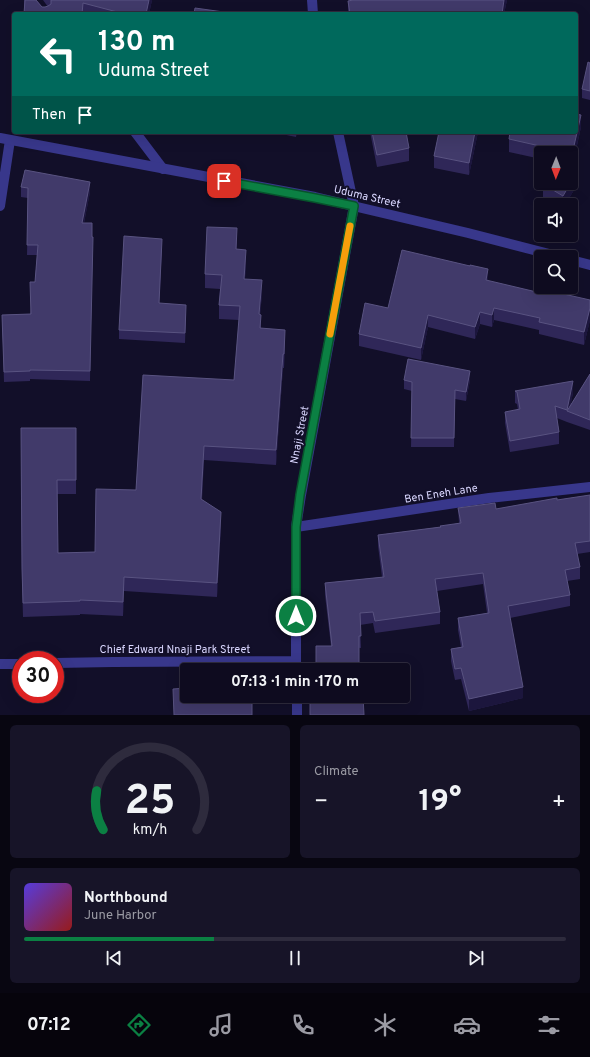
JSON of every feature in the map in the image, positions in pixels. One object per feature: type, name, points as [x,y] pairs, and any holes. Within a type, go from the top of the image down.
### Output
[{"type":"street","points":[[312,0],[313,12]]},
{"type":"street","points":[[137,134],[163,169]]},
{"type":"street","points":[[338,134],[354,206]]},
{"type":"street","points":[[0,206],[5,139]]},
{"type":"street","name":"Uduma Street","points":[[5,139],[354,206],[534,250]]},
{"type":"street","name":"Nnaji Street","points":[[296,663],[296,527],[300,495],[354,206]]},
{"type":"street","points":[[578,262],[590,265]]},
{"type":"street","name":"Ben Eneh Lane","points":[[296,527],[489,498],[590,487]]},
{"type":"street","name":"Chief Edward Nnaji Park Street","points":[[64,663],[180,663]]},
{"type":"street","points":[[0,664],[12,664]]},
{"type":"street","points":[[297,703],[297,715]]},
{"type":"building","points":[[25,0],[36,0],[42,7],[45,7],[51,4],[51,0],[149,0],[146,12],[117,12],[83,3],[82,12],[24,12]]},
{"type":"building","points":[[504,0],[502,12],[350,12],[348,1]]},
{"type":"building","points":[[195,8],[224,12],[194,12]]},
{"type":"building","points":[[588,62],[590,63],[590,91],[582,89]]},
{"type":"building","points":[[578,114],[581,115],[578,128]]},
{"type":"building","points":[[372,134],[406,134],[409,148],[377,155]]},
{"type":"building","points":[[439,134],[475,134],[469,163],[434,156]]},
{"type":"building","points":[[510,134],[577,134],[574,146],[540,146],[509,139]]},
{"type":"building","points":[[25,170],[90,182],[82,223],[92,223],[93,237],[90,371],[30,370],[4,372],[2,315],[31,314],[30,282],[35,282],[38,245],[27,245],[28,188],[21,187]]},
{"type":"building","points":[[553,190],[567,190],[563,196]]},
{"type":"building","points":[[207,227],[237,228],[236,249],[246,250],[244,279],[262,280],[259,314],[261,315],[260,328],[285,330],[276,450],[204,446],[201,499],[221,512],[217,583],[124,577],[123,602],[80,600],[23,603],[21,428],[76,428],[76,480],[57,480],[58,553],[95,552],[96,489],[136,490],[143,375],[234,380],[240,306],[219,305],[222,275],[205,274]]},
{"type":"building","points":[[124,236],[162,239],[159,303],[186,305],[185,333],[119,330]]},
{"type":"building","points":[[402,250],[488,269],[486,280],[534,291],[534,294],[564,294],[590,300],[590,308],[584,332],[539,322],[540,318],[494,308],[492,315],[480,312],[475,327],[428,315],[421,348],[359,334],[365,303],[388,308]]},
{"type":"building","points":[[408,359],[470,371],[466,392],[455,390],[454,438],[411,438],[412,382],[404,380]]},
{"type":"building","points":[[590,374],[590,420],[567,411]]},
{"type":"building","points":[[573,381],[567,410],[555,406],[559,432],[510,441],[505,412],[520,409],[517,392],[515,391]]},
{"type":"building","points":[[590,495],[590,541],[575,543],[580,567],[565,570],[570,595],[508,606],[523,687],[469,699],[461,668],[455,669],[451,649],[463,647],[458,618],[489,613],[483,573],[435,579],[440,612],[375,621],[373,612],[360,613],[361,636],[359,636],[359,663],[316,663],[316,646],[332,646],[325,583],[384,577],[378,535],[461,523],[458,508],[495,503],[496,509],[557,498],[557,500]]},
{"type":"building","points":[[180,688],[180,703],[252,703],[252,715],[174,715],[173,689]]},
{"type":"building","points":[[310,703],[363,703],[364,715],[310,715]]},
{"type":"slow traffic","points":[[330,334],[350,226]]},
{"type":"route","points":[[224,181],[354,206],[300,495],[296,527],[296,616]]}]
